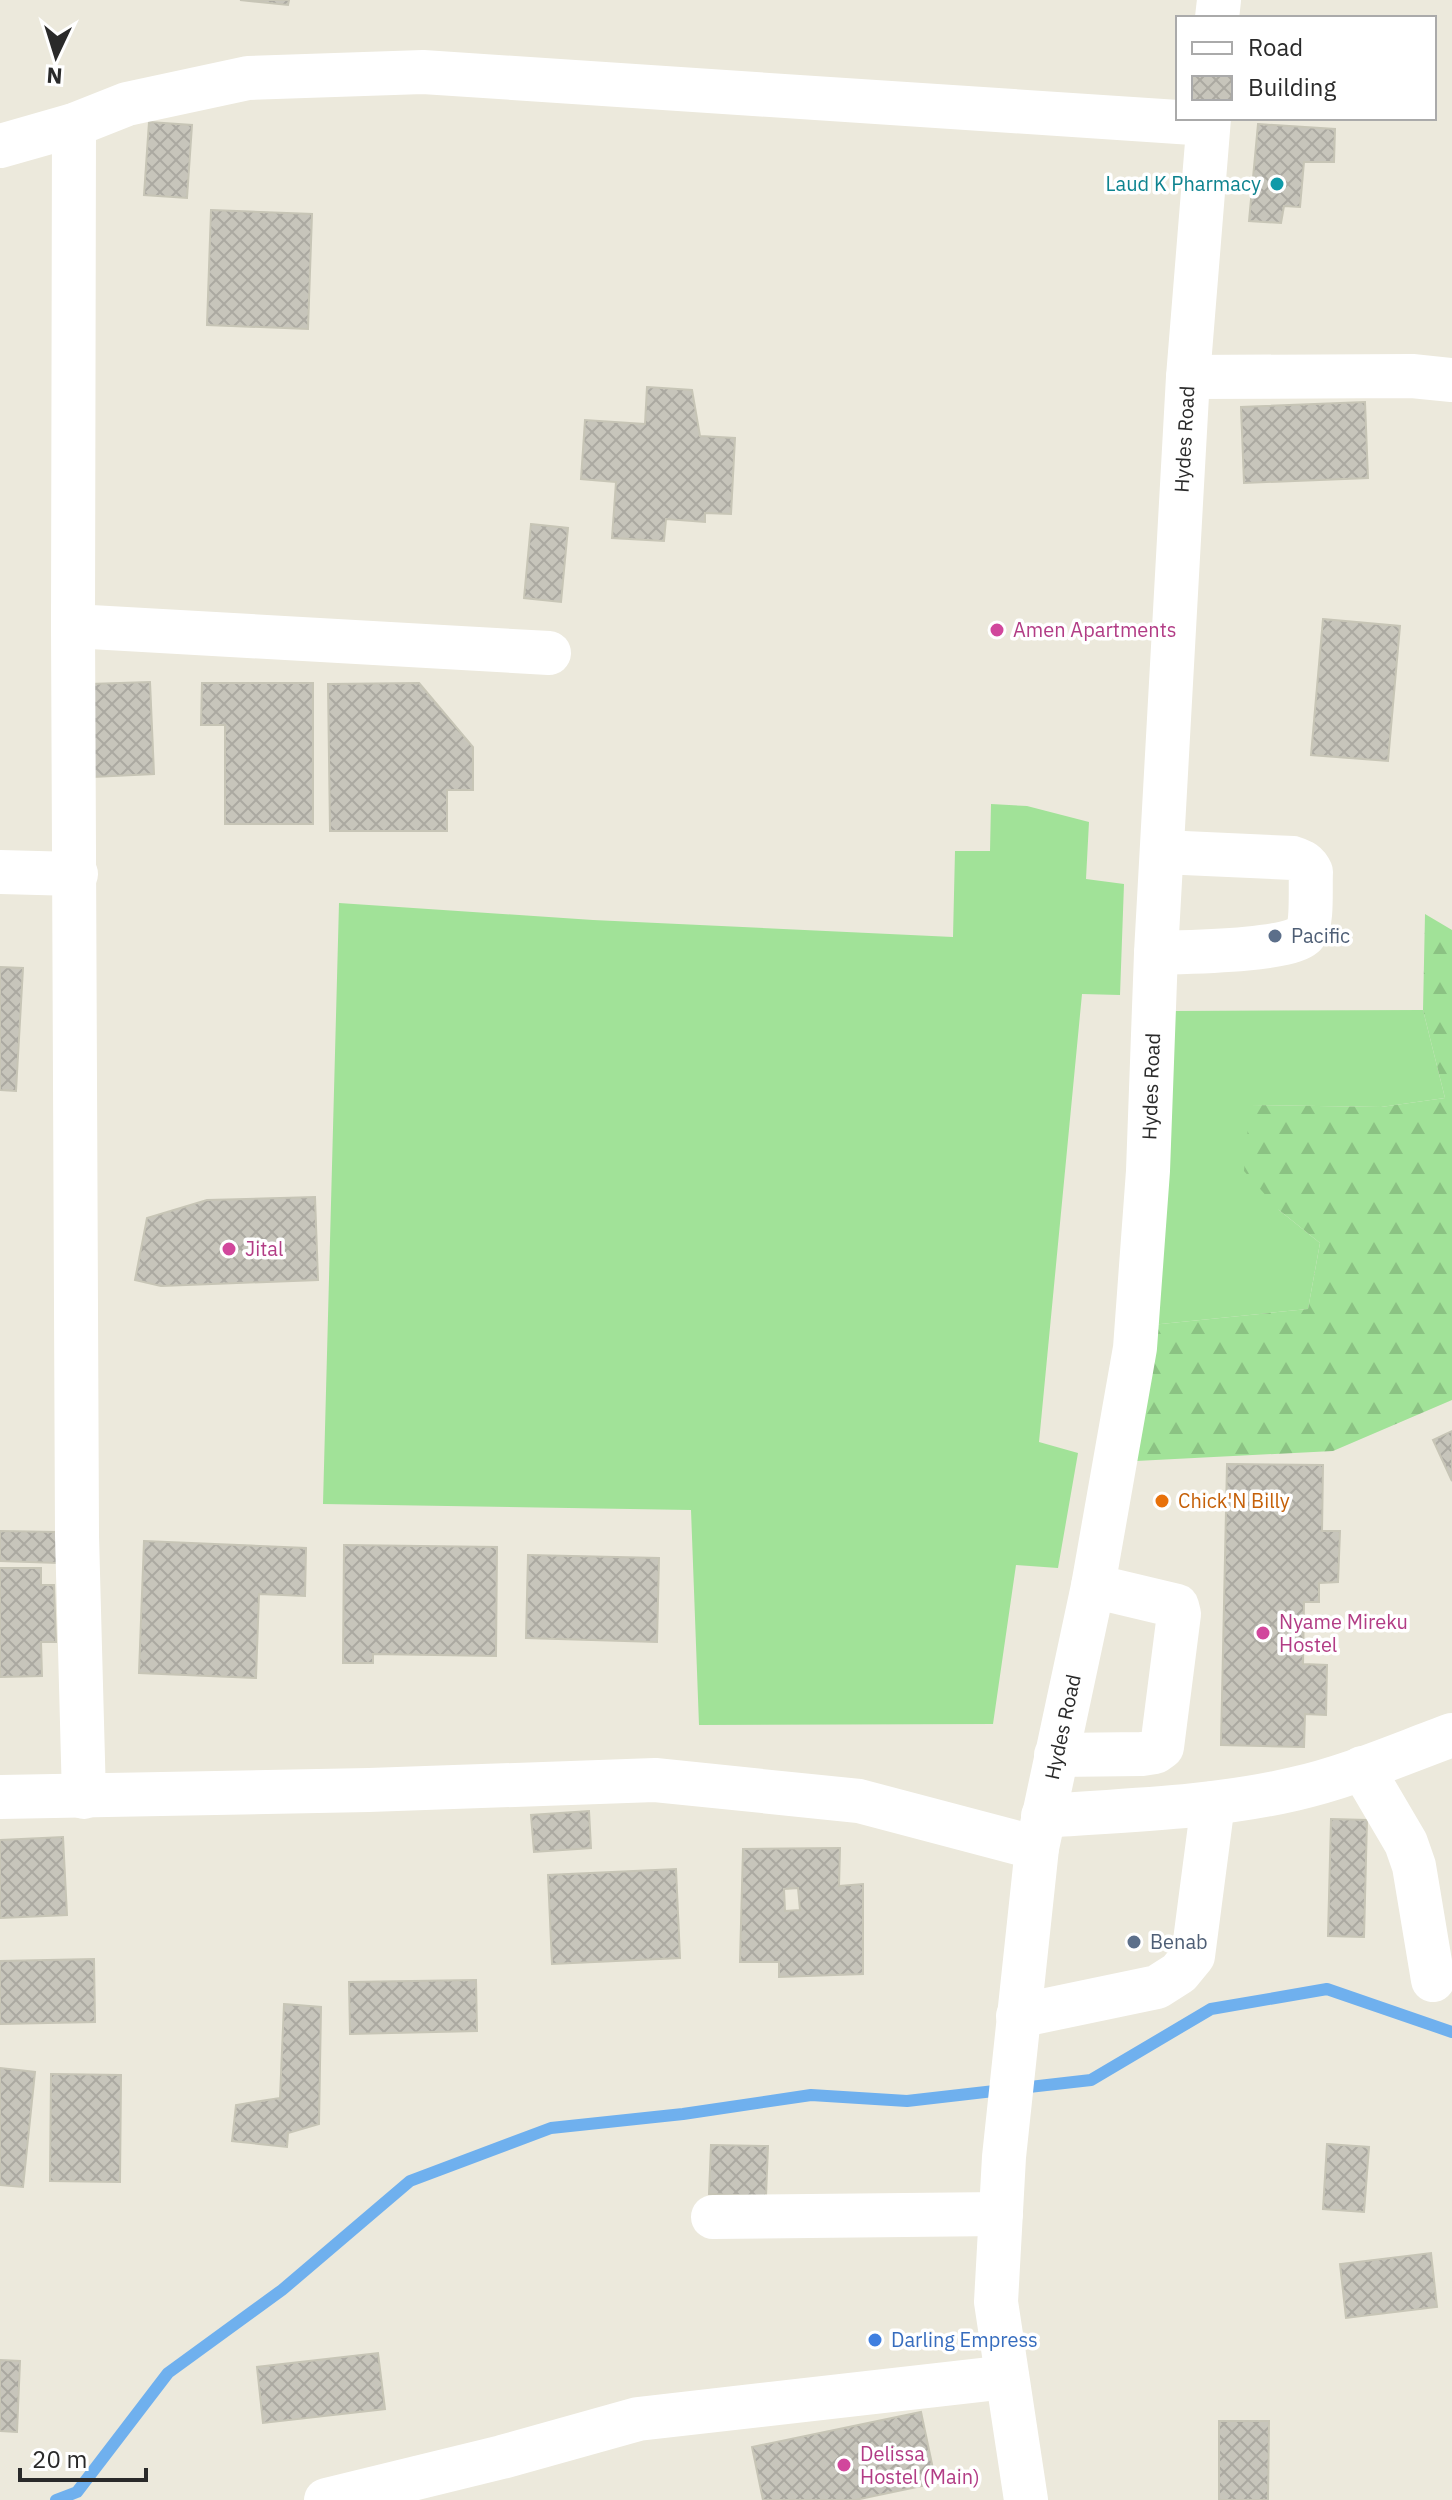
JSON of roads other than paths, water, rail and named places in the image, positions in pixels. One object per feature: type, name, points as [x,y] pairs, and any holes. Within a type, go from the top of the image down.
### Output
[{"type":"street","points":[[0,146],[74,125],[127,104],[248,78],[423,72],[1176,119]]},
{"type":"street","name":"Hydes Road","points":[[1026,2500],[996,2302],[1004,2157],[1040,1832],[1093,1586],[1135,1348],[1148,1171],[1156,953],[1188,377],[1209,121]]},
{"type":"street","points":[[74,125],[77,1536],[84,1797]]},
{"type":"street","points":[[1188,377],[1412,376],[1452,380]]},
{"type":"street","points":[[73,626],[549,653]]},
{"type":"street","points":[[1156,953],[1296,942],[1306,933],[1309,922],[1311,872],[1302,861],[1293,858],[1162,852]]},
{"type":"street","points":[[0,872],[76,874]]},
{"type":"street","points":[[1056,1755],[1142,1754],[1155,1752],[1162,1747],[1179,1614],[1177,1606],[1168,1601],[1093,1586]]},
{"type":"street","points":[[0,1797],[655,1780],[859,1801],[1040,1832],[1295,1789],[1452,1735]]},
{"type":"street","points":[[1362,1768],[1406,1843],[1414,1866],[1433,1980]]},
{"type":"street","points":[[1016,2030],[1157,1987],[1179,1973],[1193,1956],[1213,1803]]},
{"type":"street","points":[[713,2217],[1001,2214]]},
{"type":"street","points":[[326,2500],[487,2461],[638,2419],[1007,2377]]},
{"type":"waterway","points":[[56,2500],[77,2492],[168,2373],[282,2290],[410,2181],[551,2128],[683,2114],[811,2095],[907,2101],[1091,2080],[1211,2009],[1327,1989],[1452,2032]]},
{"type":"place","name":"Laud K Pharmacy","points":[[1277,184]]},
{"type":"place","name":"Amen Apartments","points":[[997,630]]},
{"type":"place","name":"Pacific","points":[[1275,936]]},
{"type":"place","name":"Jital","points":[[229,1249]]},
{"type":"place","name":"Chick'N Billy","points":[[1162,1501]]},
{"type":"place","name":"Nyame Mireku Hostel","points":[[1263,1633]]},
{"type":"place","name":"Benab","points":[[1134,1942]]},
{"type":"place","name":"Darling Empress","points":[[875,2340]]},
{"type":"place","name":"Delissa Hostel (Main)","points":[[844,2465]]}]
